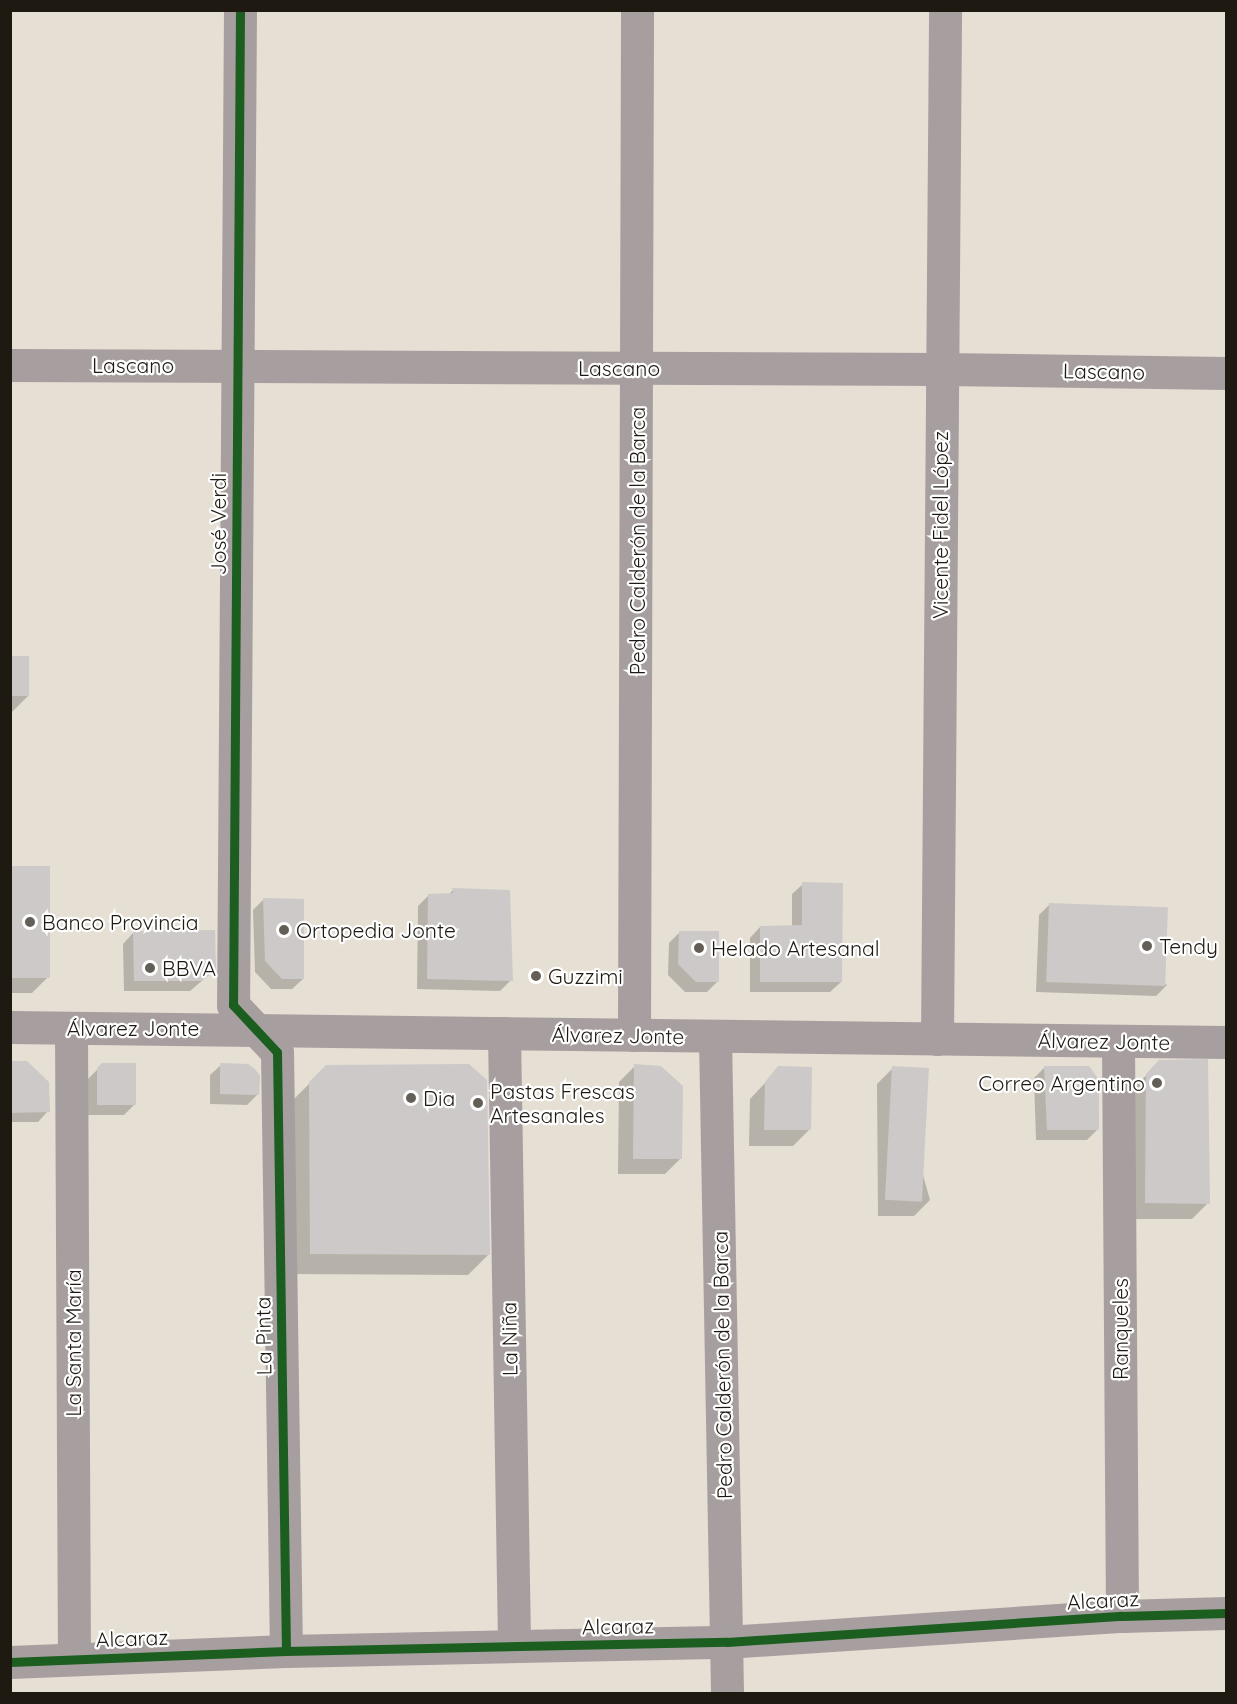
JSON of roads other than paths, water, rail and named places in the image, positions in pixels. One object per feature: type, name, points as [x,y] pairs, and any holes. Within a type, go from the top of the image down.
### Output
[{"type":"street","name":"José Verdi","points":[[240,10],[233,1005],[256,1029]]},
{"type":"street","name":"Pedro Calderón de la Barca","points":[[634,1035],[638,10]]},
{"type":"street","name":"Vicente Fidel López","points":[[937,1039],[945,10]]},
{"type":"street","name":"Lascano","points":[[10,365],[941,369],[1227,373]]},
{"type":"street","name":"Álvarez Jonte","points":[[10,1027],[1227,1042]]},
{"type":"street","name":"La Santa María","points":[[71,1028],[74,1658]]},
{"type":"street","name":"La Pinta","points":[[256,1029],[277,1052],[286,1651]]},
{"type":"street","name":"La Niña","points":[[504,1033],[514,1645]]},
{"type":"street","name":"Pedro Calderón de la Barca","points":[[715,1037],[727,1694]]},
{"type":"street","name":"Ranqueles","points":[[1118,1042],[1122,1616]]},
{"type":"street","name":"Alcaraz","points":[[10,1662],[286,1651],[727,1642],[1122,1616],[1227,1612]]},
{"type":"place","name":"Banco Provincia","points":[[30,922]]},
{"type":"place","name":"Ortopedia Jonte","points":[[284,930]]},
{"type":"place","name":"Tendy","points":[[1147,946]]},
{"type":"place","name":"Helado Artesanal","points":[[699,948]]},
{"type":"place","name":"BBVA","points":[[150,968]]},
{"type":"place","name":"Guzzimi","points":[[536,976]]},
{"type":"place","name":"Correo Argentino","points":[[1157,1083]]},
{"type":"place","name":"Dia","points":[[411,1098]]},
{"type":"place","name":"Pastas Frescas Artesanales","points":[[478,1103]]}]
